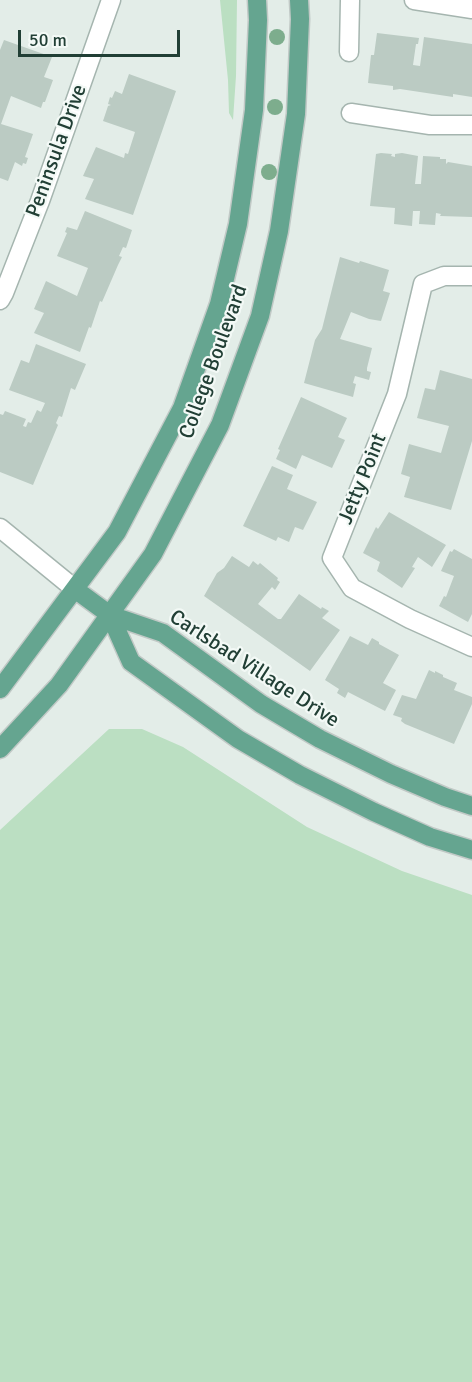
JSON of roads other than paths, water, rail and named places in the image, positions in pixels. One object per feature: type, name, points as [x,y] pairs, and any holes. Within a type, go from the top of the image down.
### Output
[{"type":"main road","name":"College Boulevard","points":[[0,689],[117,532],[182,408],[219,304],[238,224],[254,110],[258,20],[256,0]]},
{"type":"main road","name":"College Boulevard","points":[[0,749],[59,685],[153,554],[220,425],[260,316],[279,231],[296,114],[299,0]]},
{"type":"main road","name":"Carlsbad Village Drive","points":[[76,590],[110,615],[163,633],[261,704],[320,739],[391,774],[472,806]]},
{"type":"main road","name":"Carlsbad Village Drive","points":[[110,615],[131,662],[238,739],[300,775],[374,812],[430,837],[472,850]]},
{"type":"street","name":"Peninsula Drive","points":[[0,300],[40,201],[111,0]]},
{"type":"street","points":[[349,52],[350,0],[355,0]]},
{"type":"street","points":[[414,0],[472,9]]},
{"type":"street","points":[[351,113],[429,125],[472,125]]},
{"type":"street","name":"Jetty Point","points":[[472,276],[444,276],[423,284],[397,394],[332,558],[352,588],[410,619],[472,647]]},
{"type":"street","points":[[0,528],[76,590]]}]
